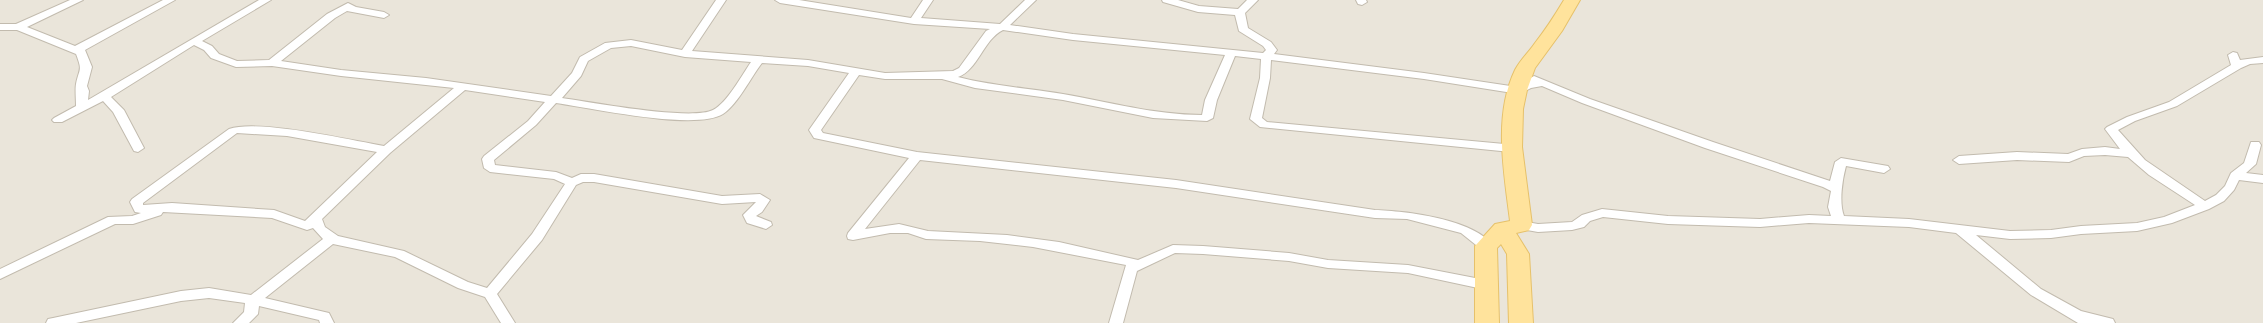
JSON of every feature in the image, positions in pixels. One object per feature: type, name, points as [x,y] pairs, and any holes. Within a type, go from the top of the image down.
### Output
[{"type":"main road","points":[[1521,323],[1518,254],[1512,227],[1514,161],[1511,148],[1514,106],[1524,70],[1556,27],[1572,0]]},
{"type":"main road","points":[[1487,323],[1485,275],[1486,246],[1512,227]]},
{"type":"street","points":[[18,27],[78,0]]},
{"type":"street","points":[[76,50],[170,0]]},
{"type":"street","points":[[58,120],[104,96],[194,41],[266,0]]},
{"type":"street","points":[[272,63],[331,16],[358,0]]},
{"type":"street","points":[[685,54],[721,0]]},
{"type":"street","points":[[780,0],[796,1],[914,21],[1002,27],[1074,37],[1266,56],[1424,76],[1519,91],[1528,85],[1540,83]]},
{"type":"street","points":[[914,21],[928,0]]},
{"type":"street","points":[[572,182],[556,176],[490,168],[488,159],[532,123],[576,74],[584,59],[609,45],[631,43],[685,54],[759,59],[857,70],[885,76],[945,76],[956,74],[963,70],[990,33],[1002,27],[1031,0]]},
{"type":"street","points":[[1167,0],[1198,10],[1240,12],[1253,0]]},
{"type":"street","points":[[348,6],[353,10],[384,16]]},
{"type":"street","points":[[1240,12],[1244,31],[1267,44],[1272,50],[1266,56],[1265,78],[1256,119],[1264,125],[1511,148]]},
{"type":"street","points":[[0,27],[18,27],[81,52],[87,67],[81,86],[83,91],[81,108]]},
{"type":"street","points":[[194,41],[208,48],[215,56],[236,64],[272,63],[341,73],[426,80],[462,87],[644,114],[674,116],[714,114],[722,108],[759,59]]},
{"type":"street","points":[[945,76],[994,88],[1061,96],[1163,116],[1190,119],[1207,118],[1212,100],[1231,53]]},
{"type":"street","points":[[2205,206],[2173,186],[2132,154],[2119,143],[2111,129],[2131,119],[2163,110],[2235,60],[2263,60]]},
{"type":"street","points":[[857,70],[815,130],[815,133],[818,136],[917,156],[1176,184],[1375,214],[1407,215],[1464,230],[1486,246]]},
{"type":"street","points":[[1524,70],[1540,83],[1837,190]]},
{"type":"street","points":[[307,226],[386,150],[462,87]]},
{"type":"street","points":[[104,96],[118,110],[138,148]]},
{"type":"street","points":[[307,226],[274,214],[172,207],[139,209],[136,202],[152,192],[239,128],[287,133],[386,150]]},
{"type":"street","points":[[1512,227],[1538,228],[1572,226],[1579,224],[1586,218],[1602,213],[1668,220],[1760,223],[1809,219],[1909,223],[1992,233],[2034,235],[2080,230],[2137,228],[2155,224],[2205,206],[2220,198],[2230,187],[2235,176],[2250,164],[2255,145]]},
{"type":"street","points":[[1959,160],[2017,156],[2069,158],[2082,154],[2105,151],[2132,154]]},
{"type":"street","points":[[917,156],[853,236],[897,228],[914,228],[926,235],[1014,238],[1109,256],[1138,264]]},
{"type":"street","points":[[1839,220],[1834,206],[1837,190],[1836,181],[1840,162],[1884,169]]},
{"type":"street","points":[[2235,176],[2263,179]]},
{"type":"street","points":[[490,293],[537,237],[572,182],[581,178],[594,178],[722,200],[760,198],[764,200],[761,205],[749,215],[752,220],[766,224]]},
{"type":"street","points":[[0,274],[113,220],[133,220],[172,207]]},
{"type":"street","points":[[307,226],[317,220],[317,228],[322,235],[331,239],[388,250],[475,290],[490,293],[508,323]]},
{"type":"street","points":[[1959,228],[2036,292],[2081,319],[2108,323]]},
{"type":"street","points":[[240,323],[251,314],[252,301],[331,239]]},
{"type":"street","points":[[1116,323],[1131,268],[1173,249],[1289,257],[1328,264],[1408,270],[1478,283],[1485,275]]},
{"type":"street","points":[[53,323],[181,296],[209,293],[234,296],[324,316],[327,323]]},
{"type":"shaded area","points":[[0,0],[2263,0],[2263,323],[0,323]]}]
